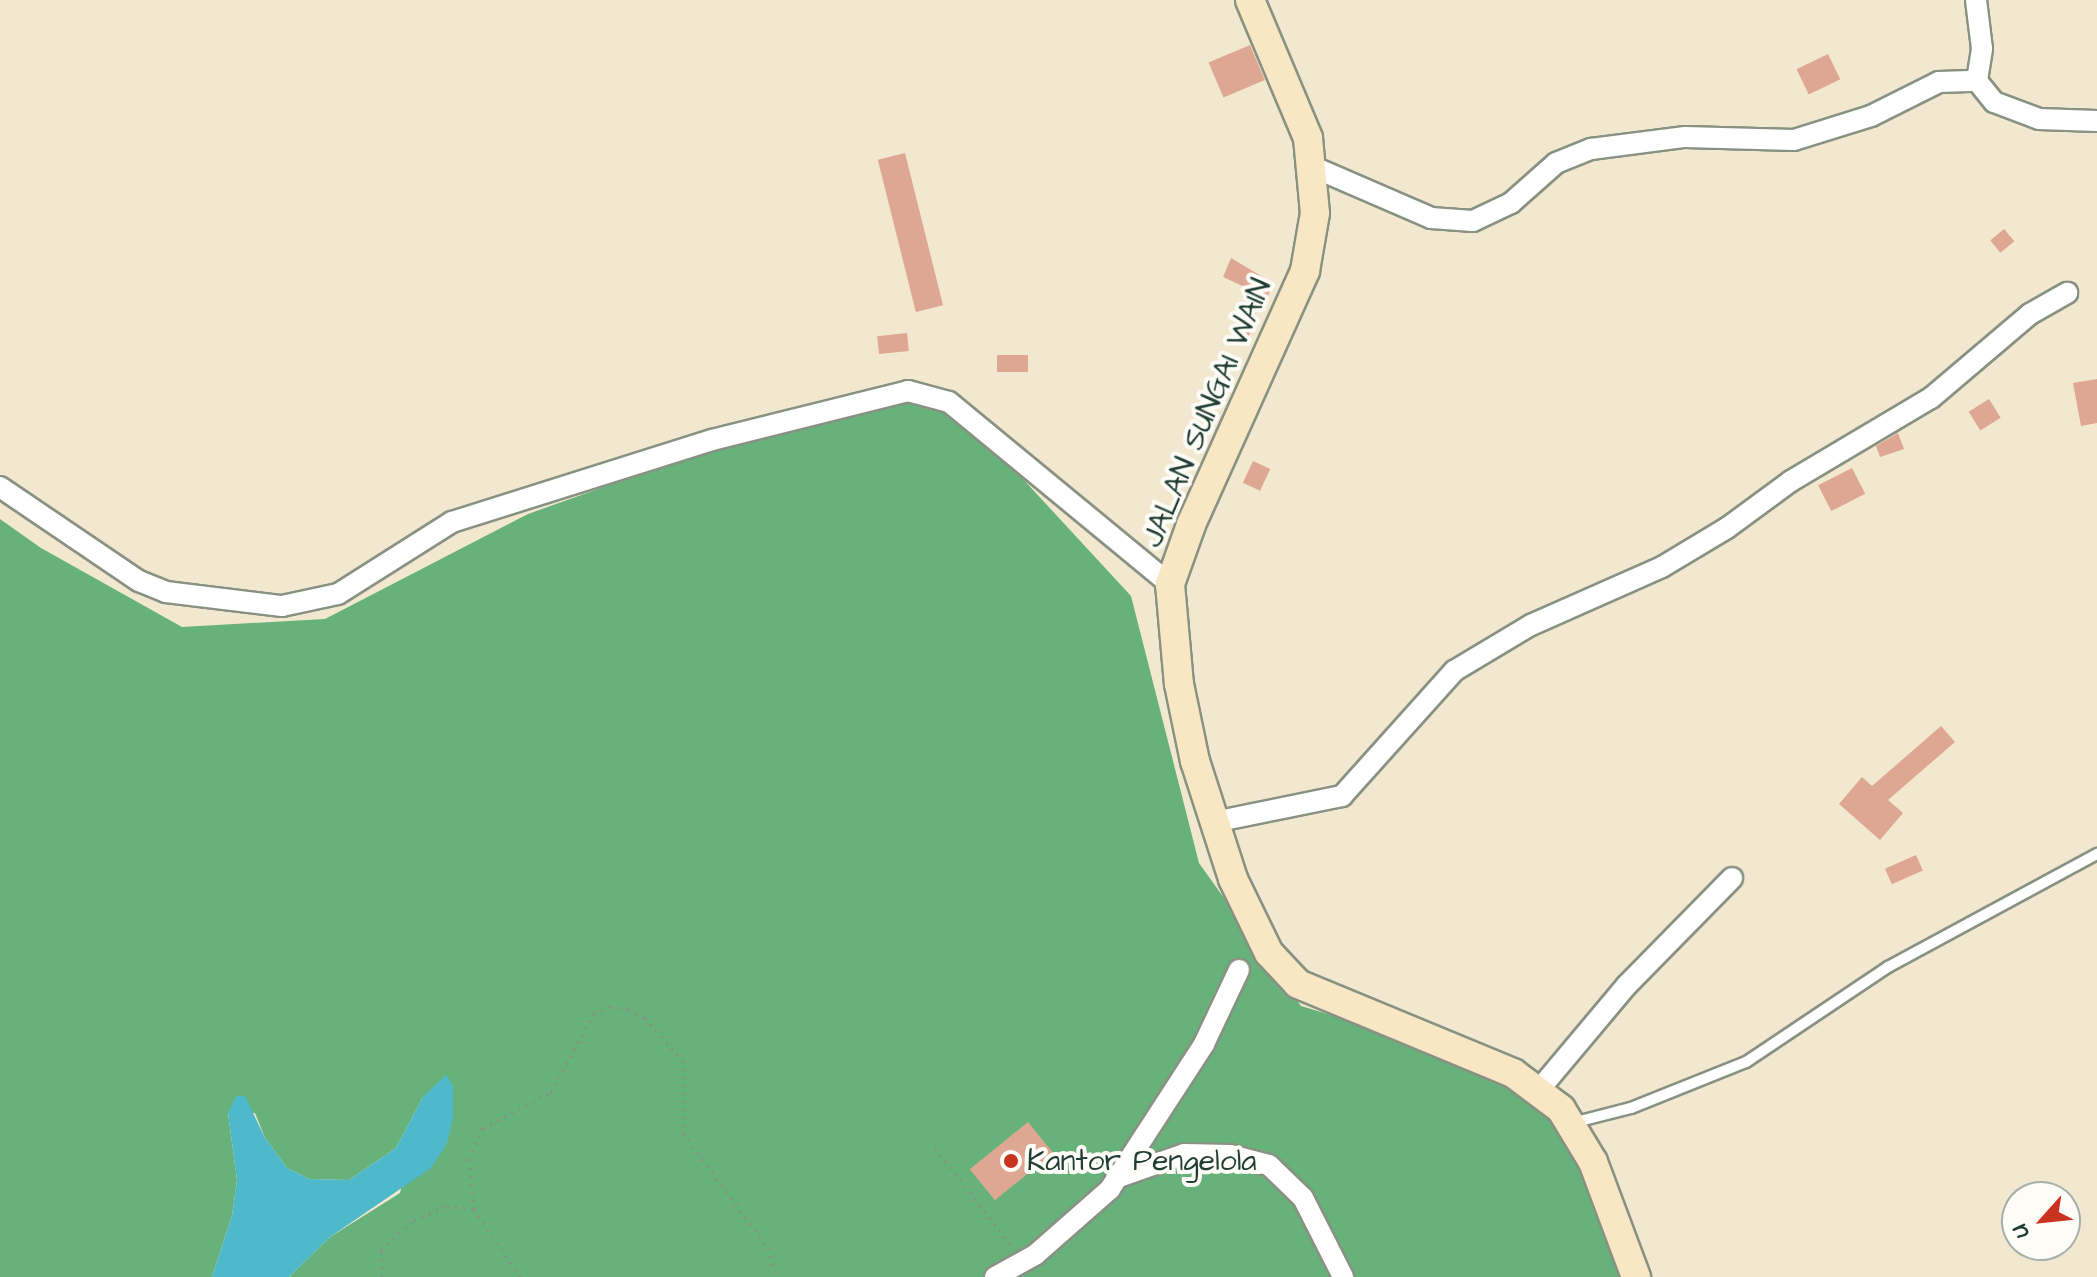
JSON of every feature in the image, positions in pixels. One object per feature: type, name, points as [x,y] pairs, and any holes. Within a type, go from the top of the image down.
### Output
[{"type":"street","name":"JALAN SUNGAI WAIN","points":[[1250,0],[1308,138],[1315,213],[1305,271],[1191,525],[1170,584],[1179,684],[1214,822],[1233,879],[1269,953],[1298,984],[1513,1073],[1561,1109],[1593,1162],[1636,1277]]},
{"type":"street","points":[[1976,0],[1982,49],[1977,81],[1994,102],[2039,119],[2097,121]]},
{"type":"street","points":[[1311,166],[1431,218],[1473,221],[1511,203],[1556,163],[1591,149],[1685,137],[1794,140],[1871,116],[1939,82],[1977,81]]},
{"type":"street","points":[[1214,822],[1342,796],[1454,671],[1531,625],[1662,567],[1727,528],[1791,481],[1931,398],[2030,314],[2067,293]]},
{"type":"street","points":[[0,487],[139,581],[166,592],[282,606],[338,594],[452,522],[712,440],[908,391],[949,402],[1170,584]]},
{"type":"street","points":[[1538,1091],[1627,985],[1732,878]]},
{"type":"street","points":[[995,1277],[1023,1260],[1084,1213],[1116,1178],[1204,1044],[1239,970]]},
{"type":"street","points":[[1116,1178],[1184,1154],[1230,1155],[1269,1165],[1303,1198],[1343,1277]]},
{"type":"lane","points":[[1570,1124],[1631,1108],[1746,1062],[1888,967],[2097,854]]},
{"type":"path","points":[[520,1277],[474,1209],[469,1159],[483,1128],[551,1092],[594,1014],[610,1007],[629,1009],[645,1018],[683,1061],[683,1133],[768,1248],[777,1277]]},
{"type":"path","points":[[935,1148],[1023,1260]]},
{"type":"path","points":[[382,1277],[381,1250],[414,1220],[447,1206],[474,1209]]},
{"type":"green space","points":[[938,387],[1131,596],[1199,863],[1301,1006],[1517,1071],[1573,1126],[1632,1277],[289,1277],[330,1237],[400,1193],[423,1097],[396,1148],[349,1180],[309,1179],[287,1168],[265,1138],[255,1113],[228,1113],[237,1180],[232,1216],[212,1277],[0,1277],[0,519],[41,548],[182,627],[325,619],[528,514],[671,463]]},
{"type":"water","points":[[446,1075],[453,1086],[453,1117],[447,1143],[431,1168],[330,1237],[289,1277],[212,1277],[232,1216],[237,1180],[228,1113],[236,1096],[245,1096],[265,1138],[287,1168],[309,1179],[349,1180],[396,1148],[423,1097]]},
{"type":"building","points":[[1250,45],[1265,80],[1223,98],[1209,63]]},
{"type":"building","points":[[1828,54],[1840,79],[1809,95],[1797,69]]},
{"type":"building","points":[[905,153],[943,305],[916,312],[878,160]]},
{"type":"building","points":[[2004,229],[2014,241],[2000,253],[1990,241]]},
{"type":"building","points":[[1231,258],[1273,283],[1268,296],[1262,294],[1249,336],[1234,331],[1247,288],[1223,277]]},
{"type":"building","points":[[907,333],[909,351],[879,354],[877,336]]},
{"type":"building","points":[[997,355],[1028,355],[1028,372],[997,372]]},
{"type":"building","points":[[2097,379],[2097,423],[2081,426],[2073,383]]},
{"type":"building","points":[[1989,399],[2001,418],[1980,430],[1969,412]]},
{"type":"building","points":[[1898,433],[1904,449],[1880,457],[1876,446]]},
{"type":"building","points":[[1253,461],[1270,469],[1260,491],[1243,483]]},
{"type":"building","points":[[1852,468],[1865,494],[1831,511],[1818,485]]},
{"type":"building","points":[[1941,726],[1955,742],[1888,800],[1903,813],[1880,840],[1839,804],[1862,777],[1872,786]]},
{"type":"building","points":[[1916,855],[1923,871],[1892,884],[1885,869]]},
{"type":"building","name":"Kantor Pengelola","points":[[1028,1122],[1053,1153],[995,1200],[970,1169]]},
{"type":"place","name":"Kantor Pengelola","points":[[1011,1161]]}]
